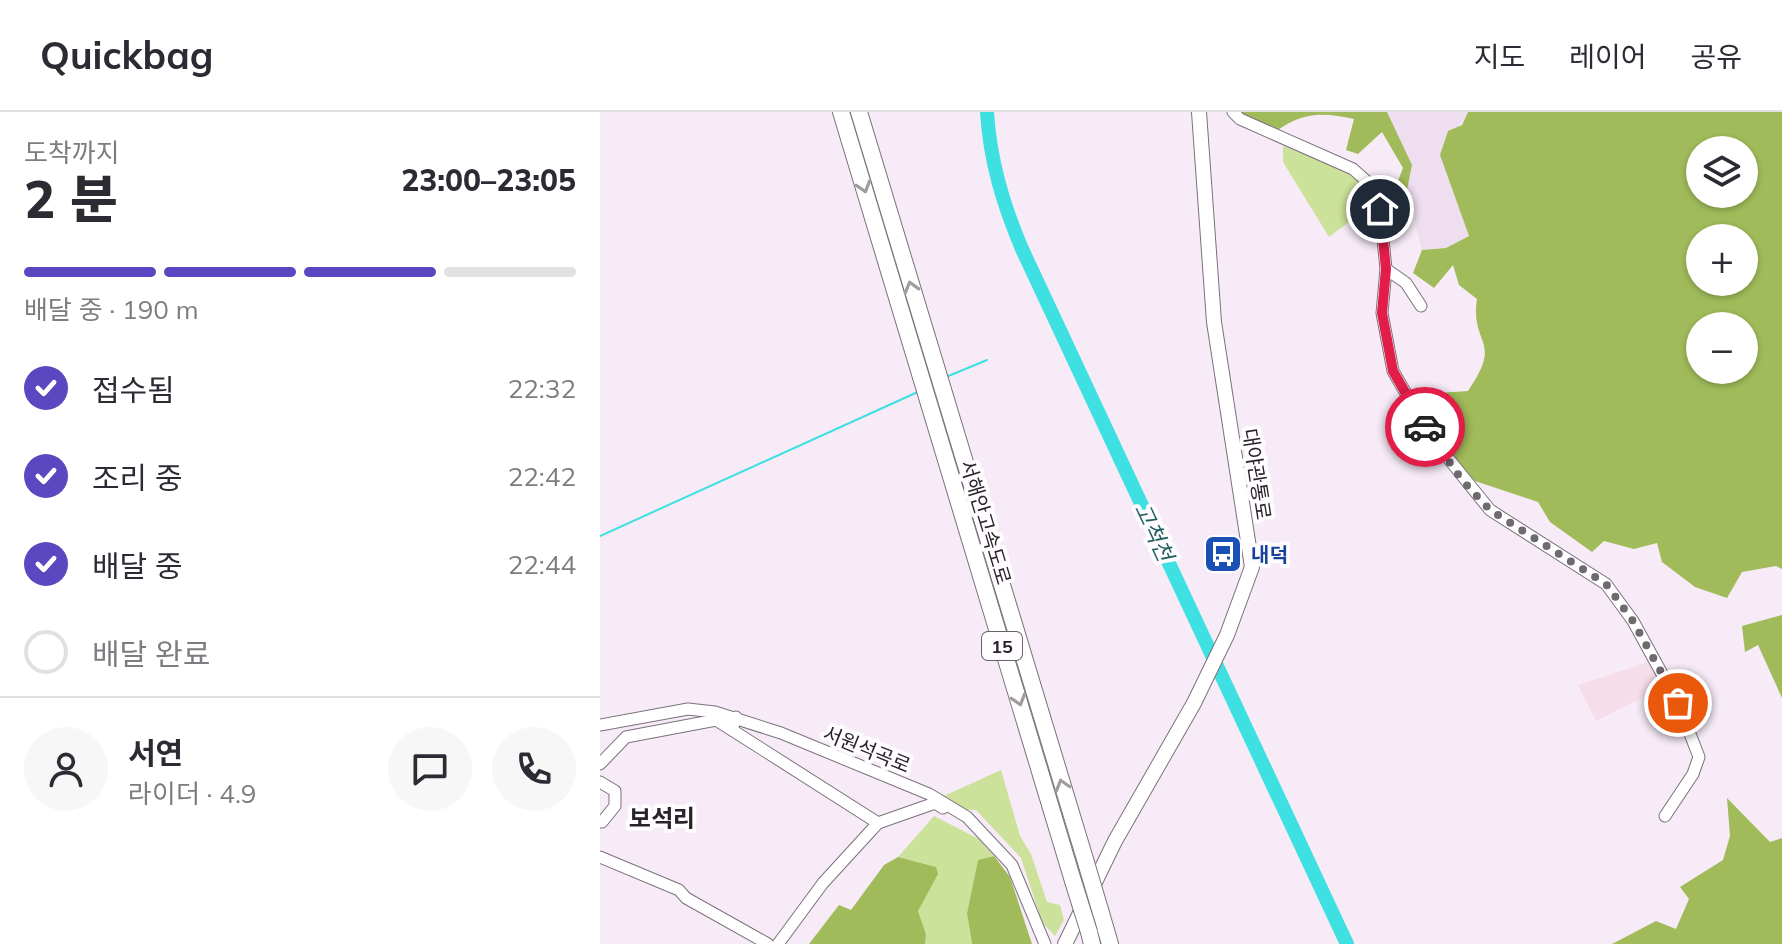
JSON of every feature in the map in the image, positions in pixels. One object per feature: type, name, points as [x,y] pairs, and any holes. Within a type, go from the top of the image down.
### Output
[{"type":"highway","name":"서해안고속도로","points":[[841,112],[926,365],[1091,938]]},
{"type":"highway","name":"서해안고속도로","points":[[859,112],[926,365]]},
{"type":"highway","name":"서해안고속도로","points":[[939,408],[1110,944]]},
{"type":"main road","name":"대야관통로","points":[[1065,944],[1115,841],[1227,635],[1252,567],[1214,322],[1199,112]]},
{"type":"street","points":[[1233,112],[1240,119],[1353,169],[1372,186],[1380,209],[1386,269],[1382,313],[1393,371],[1431,437],[1490,510],[1606,584],[1633,621],[1678,703],[1699,757],[1693,774],[1665,816]]},
{"type":"street","points":[[1386,269],[1406,283],[1421,306]]},
{"type":"street","name":"서원석곡로","points":[[600,725],[688,709],[736,717],[929,794],[967,817],[993,841],[1012,865],[1045,944]]},
{"type":"street","points":[[600,764],[626,737],[716,716],[732,730],[878,823]]},
{"type":"street","points":[[732,730],[736,717]]},
{"type":"street","points":[[600,782],[615,791],[615,806],[601,823]]},
{"type":"street","points":[[778,944],[823,883],[878,823],[935,803],[993,841]]},
{"type":"street","points":[[600,857],[679,890],[686,898],[768,944]]},
{"type":"shaded area","points":[[1387,112],[1468,112],[1440,155],[1469,236],[1446,248],[1422,250],[1407,190],[1412,165]]},
{"type":"shaded area","points":[[1649,662],[1663,687],[1596,721],[1578,685]]},
{"type":"green space","points":[[1240,112],[1387,112],[1412,165],[1407,190],[1396,186],[1403,168],[1382,132],[1358,154],[1346,150],[1354,119],[1313,115],[1275,132]]},
{"type":"green space","points":[[1468,112],[1782,112],[1782,569],[1776,566],[1742,572],[1727,598],[1695,587],[1662,562],[1657,543],[1634,549],[1604,541],[1592,552],[1550,522],[1538,502],[1475,481],[1454,458],[1428,416],[1438,393],[1468,391],[1484,361],[1485,351],[1476,314],[1477,299],[1459,285],[1453,265],[1434,288],[1413,273],[1422,250],[1446,248],[1469,236],[1440,155],[1448,131],[1462,125]]},
{"type":"green space","points":[[1283,146],[1328,163],[1355,178],[1365,189],[1376,219],[1349,222],[1329,237],[1283,162]]},
{"type":"green space","points":[[1782,615],[1782,698],[1758,645],[1745,652],[1742,626]]},
{"type":"green space","points":[[1001,770],[1020,836],[1031,854],[1047,902],[1060,905],[1064,920],[1055,936],[1042,922],[1021,858],[976,810],[965,810],[944,796]]},
{"type":"green space","points":[[1727,798],[1770,842],[1782,838],[1782,944],[1612,944],[1656,921],[1676,929],[1689,899],[1680,887],[1723,860],[1730,836]]},
{"type":"green space","points":[[934,816],[979,839],[994,856],[978,860],[967,913],[972,944],[925,944],[926,934],[918,911],[935,867],[898,857]]},
{"type":"green space","points":[[994,856],[1010,877],[1032,944],[972,944],[967,913],[978,860]]},
{"type":"green space","points":[[898,857],[936,867],[938,874],[918,911],[926,934],[925,944],[809,944],[839,905],[851,910],[884,865]]},
{"type":"waterway","name":"고척천","points":[[987,112],[998,182],[1022,249],[1347,944]]},
{"type":"waterway","points":[[946,377],[987,360]]},
{"type":"waterway","points":[[600,536],[920,391]]},
{"type":"way so far","points":[[1425,427],[1462,480],[1490,510],[1606,584],[1633,621],[1678,703]]},
{"type":"place","name":"내덕","points":[[1223,554]]},
{"type":"district","name":"보석리","points":[[662,818]]},
{"type":"route","points":[[1380,209],[1379,226],[1386,269],[1382,313],[1393,371],[1425,427]]}]
